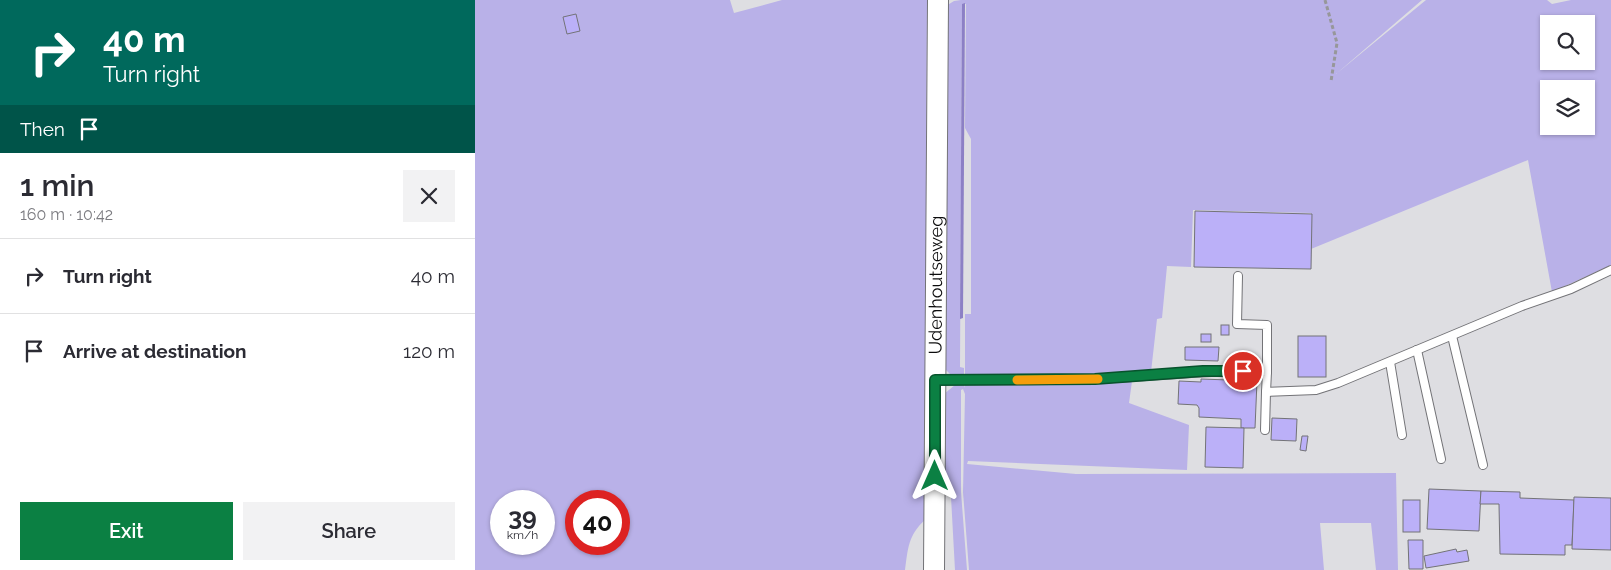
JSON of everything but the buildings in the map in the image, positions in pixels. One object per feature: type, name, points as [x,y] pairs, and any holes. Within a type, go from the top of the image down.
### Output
[{"type":"street","name":"Udenhoutseweg","points":[[934,570],[938,0]]},
{"type":"lane","points":[[1267,392],[1316,390],[1390,362],[1522,306],[1571,289],[1611,270]]},
{"type":"lane","points":[[1238,276],[1237,324],[1267,325],[1265,430]]},
{"type":"lane","points":[[1452,336],[1483,465]]},
{"type":"lane","points":[[1417,350],[1441,459]]},
{"type":"lane","points":[[1390,362],[1402,436]]},
{"type":"lane","points":[[935,380],[1095,379],[1203,371],[1267,372]]},
{"type":"path","points":[[1325,0],[1337,43],[1331,81]]},
{"type":"shaded area","points":[[475,0],[730,0],[734,13],[782,0],[927,0],[925,520],[912,537],[905,570],[475,570]]},
{"type":"shaded area","points":[[1422,0],[1336,74],[1426,0],[1547,0],[1552,4],[1571,0],[1611,0],[1611,265],[1552,292],[1528,160],[1311,249],[1311,213],[1193,210],[1191,267],[1167,266],[1162,318],[1157,319],[1151,372],[1133,374],[1129,403],[1189,425],[1187,470],[968,461],[967,464],[1076,474],[1396,473],[1398,570],[1376,570],[1371,523],[1320,523],[1324,570],[969,570],[963,492],[965,394],[963,389],[961,390],[961,492],[967,570],[955,570],[951,497],[944,481],[944,394],[955,385],[964,384],[965,388],[965,314],[971,314],[971,139],[965,128],[966,4],[962,4],[960,367],[964,368],[964,376],[952,376],[944,368],[946,6],[954,1]]},
{"type":"shaded area","points":[[965,3],[963,318],[960,319],[962,4]]},
{"type":"slow traffic","points":[[1017,380],[1098,379]]},
{"type":"route","points":[[935,476],[935,380],[1095,379],[1203,371],[1243,371]]}]
